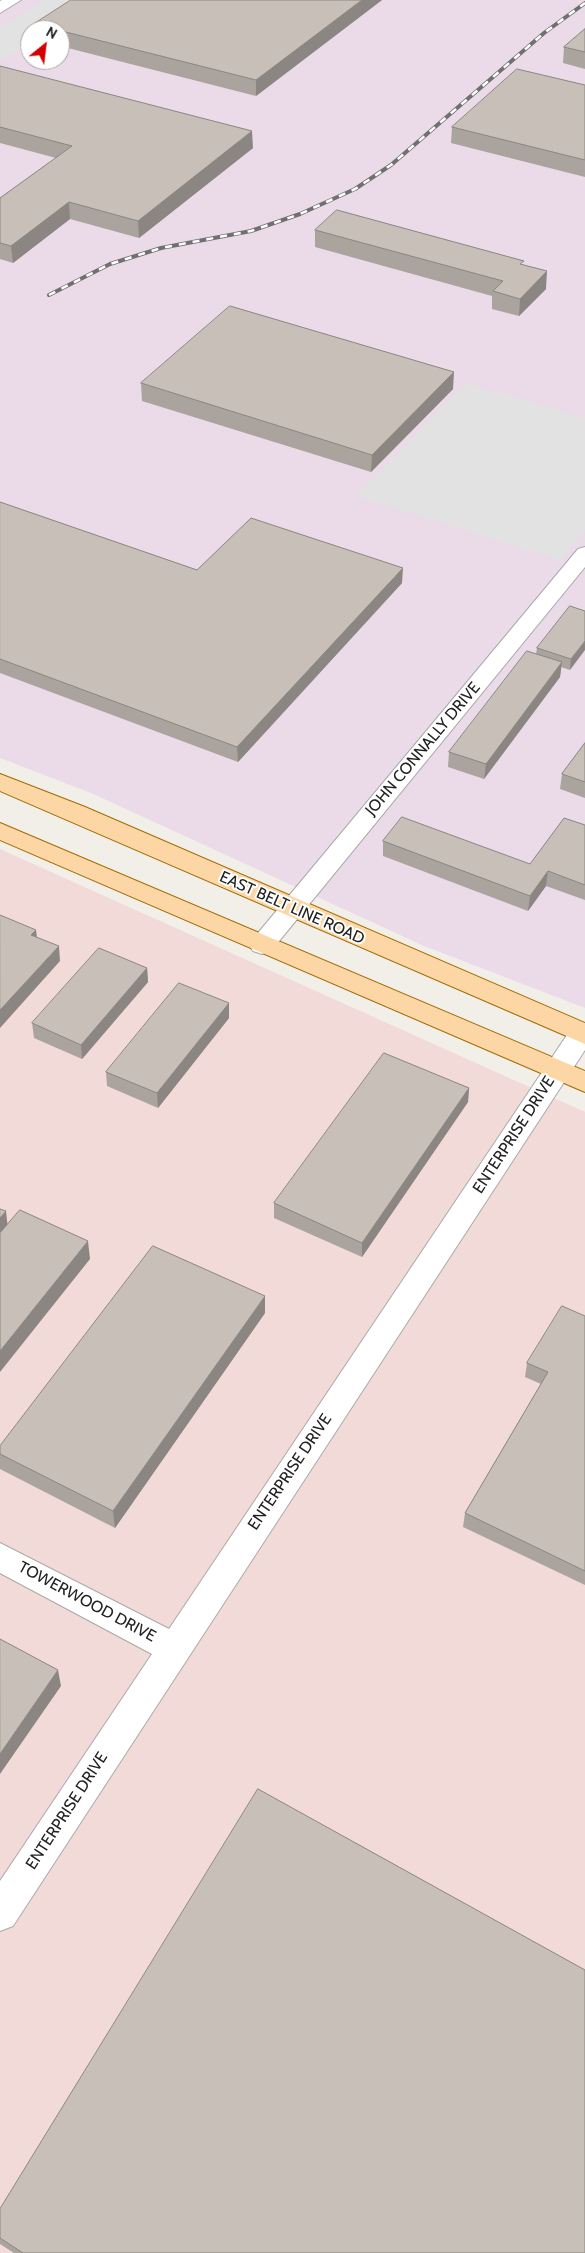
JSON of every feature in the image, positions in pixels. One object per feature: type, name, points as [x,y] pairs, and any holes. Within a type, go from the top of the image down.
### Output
[{"type":"main road","name":"EAST BELT LINE ROAD","points":[[0,782],[76,813],[583,1033]]},
{"type":"main road","points":[[0,831],[585,1082]]},
{"type":"street","points":[[0,8],[13,0]]},
{"type":"street","name":"JOHN CONNALLY DRIVE","points":[[262,945],[585,553]]},
{"type":"street","name":"ENTERPRISE DRIVE","points":[[0,1913],[173,1648],[556,1070],[583,1033]]},
{"type":"street","name":"TOWERWOOD DRIVE","points":[[0,1556],[173,1648]]},
{"type":"shaded area","points":[[0,0],[585,0],[585,1008],[424,946],[91,793],[0,758]]},
{"type":"shaded area","points":[[44,0],[95,0],[64,20],[20,20],[20,48],[0,61],[0,28]]},
{"type":"shaded area","points":[[466,383],[585,418],[585,530],[560,560],[357,496]]},
{"type":"shaded area","points":[[0,849],[585,1112],[585,2253],[0,2253]]},
{"type":"building","points":[[71,0],[362,0],[256,80],[70,33],[70,20],[40,20]]},
{"type":"building","points":[[585,29],[585,52],[564,47]]},
{"type":"building","points":[[0,66],[252,131],[138,221],[69,202],[11,246],[0,243],[0,198],[72,146],[0,127]]},
{"type":"building","points":[[517,69],[585,85],[585,160],[452,127]]},
{"type":"building","points":[[337,210],[524,261],[520,264],[547,271],[520,299],[493,291],[503,281],[315,230]]},
{"type":"building","points":[[230,306],[454,372],[372,455],[141,383]]},
{"type":"building","points":[[0,502],[197,570],[251,518],[403,568],[237,747],[0,659]]},
{"type":"building","points":[[570,606],[585,611],[585,641],[571,659],[537,648]]},
{"type":"building","points":[[527,651],[562,662],[486,764],[449,752]]},
{"type":"building","points":[[585,743],[585,782],[562,774]]},
{"type":"building","points":[[402,817],[530,864],[564,818],[585,825],[585,885],[548,871],[530,896],[383,841]]},
{"type":"building","points":[[0,915],[36,930],[31,935],[59,946],[0,1010]]},
{"type":"building","points":[[99,948],[147,968],[81,1045],[32,1023]]},
{"type":"building","points":[[179,983],[229,1003],[157,1093],[106,1072]]},
{"type":"building","points":[[384,1053],[469,1088],[362,1243],[274,1203]]},
{"type":"building","points":[[0,1209],[6,1211],[0,1218]]},
{"type":"building","points":[[20,1210],[88,1241],[0,1351],[0,1233]]},
{"type":"building","points":[[153,1246],[265,1296],[113,1511],[0,1454],[0,1446]]},
{"type":"building","points":[[562,1306],[585,1316],[585,1571],[465,1513],[548,1372],[527,1363]]},
{"type":"building","points":[[0,1639],[58,1670],[0,1754]]},
{"type":"building","points":[[258,1789],[585,1970],[585,2253],[23,2253],[0,2238],[0,2209]]},
{"type":"railway","points":[[49,295],[110,264],[161,248],[251,231],[300,214],[355,189],[391,165],[544,33],[585,3]]}]
